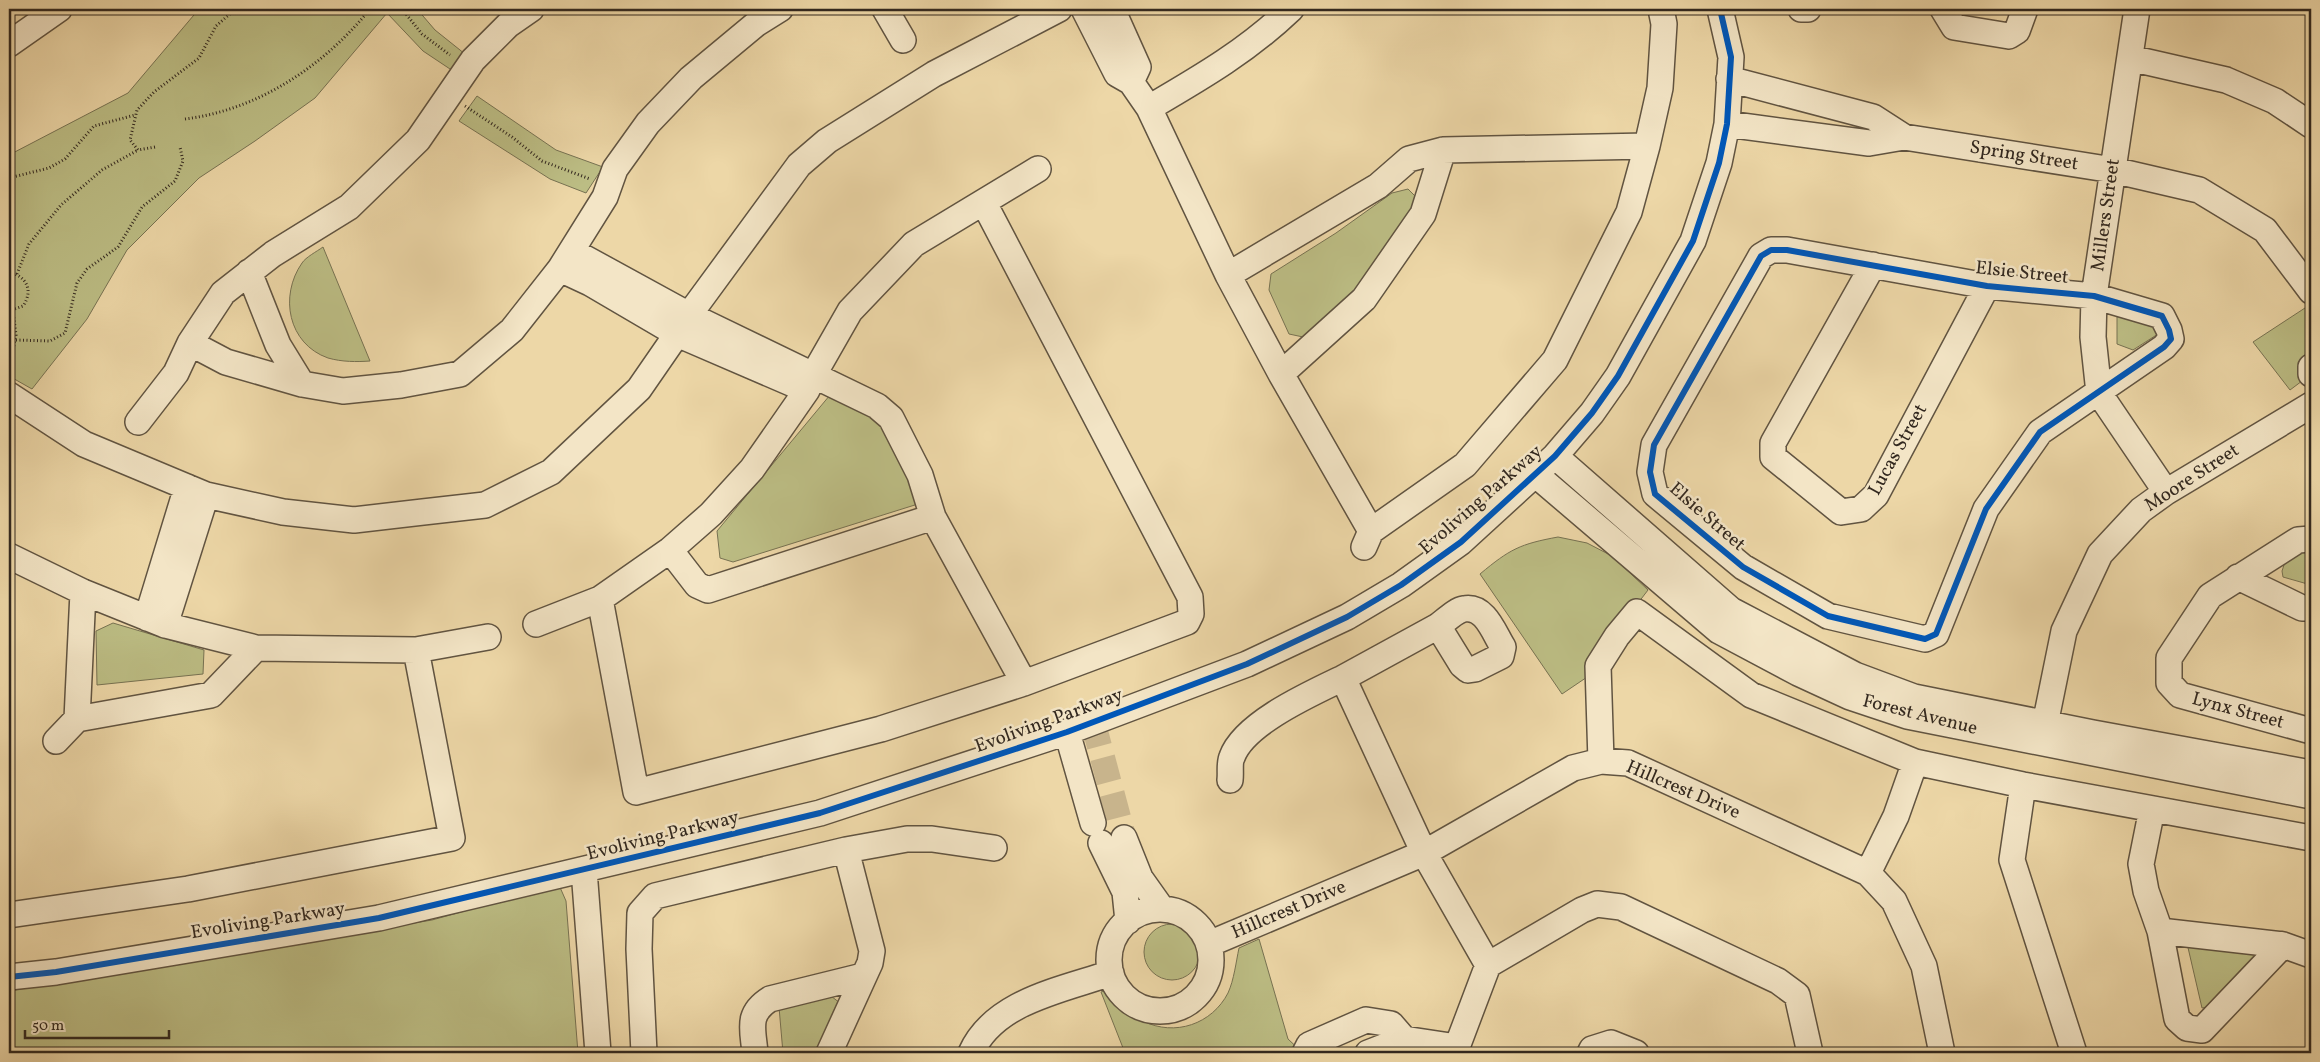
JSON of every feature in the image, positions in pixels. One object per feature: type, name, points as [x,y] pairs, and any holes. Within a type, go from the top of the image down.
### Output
[{"type":"street","points":[[9,44],[59,9]]},
{"type":"street","points":[[138,422],[176,373],[190,343],[223,293],[273,254],[349,207],[418,140],[466,68],[508,25],[531,9]]},
{"type":"street","points":[[190,343],[226,362],[302,384],[343,390],[401,385],[460,374],[512,330],[566,260],[605,197],[614,169],[648,123],[685,85],[756,24],[780,9]]},
{"type":"street","points":[[885,9],[903,40]]},
{"type":"street","points":[[9,395],[84,444],[196,491],[284,512],[354,520],[485,505],[551,472],[639,389],[683,324],[799,165],[827,140],[934,74],[1059,9]]},
{"type":"street","points":[[1084,9],[1117,74],[1131,82],[1149,108],[1228,275],[1368,539],[1465,465],[1556,360],[1629,212],[1660,88],[1664,24],[1662,9]]},
{"type":"street","points":[[1112,9],[1138,67],[1131,82]]},
{"type":"street","points":[[1149,108],[1228,61],[1264,35],[1291,9]]},
{"type":"street","name":"Evoliving Parkway","points":[[9,977],[56,972],[379,918],[820,813],[1067,732],[1247,664],[1347,617],[1401,585],[1461,542],[1555,456],[1592,413],[1618,376],[1693,241],[1711,190],[1727,124],[1731,57],[1720,9]]},
{"type":"street","points":[[1801,9],[1808,9]]},
{"type":"street","points":[[1943,9],[1954,27],[2010,36],[2017,31],[2025,9]]},
{"type":"street","name":"Millers Street","points":[[2137,9],[2094,296],[2092,337],[2099,393],[2166,492]]},
{"type":"street","points":[[2130,58],[2226,80],[2275,101],[2311,125]]},
{"type":"street","name":"Spring Street","points":[[1729,79],[1874,117],[1904,137]]},
{"type":"street","name":"Spring Street","points":[[1727,124],[1869,143],[1904,137],[2113,170],[2199,190],[2265,230],[2311,291]]},
{"type":"street","points":[[1228,275],[1378,186],[1409,159],[1443,150],[1647,146]]},
{"type":"street","points":[[1281,374],[1364,299],[1423,214],[1443,150]]},
{"type":"street","points":[[536,624],[600,599],[670,550],[711,514],[752,469],[811,382],[850,311],[914,244],[1038,169]]},
{"type":"street","points":[[600,599],[636,792],[881,729],[1024,683],[1187,622],[1191,614],[1190,596],[984,203]]},
{"type":"street","name":"Elsie Street","points":[[1771,250],[1787,250],[1987,286],[2094,296],[2162,316],[2171,339],[2164,347],[2040,432],[1986,509],[1936,634],[1925,639],[1828,616],[1743,567],[1655,494],[1650,472],[1654,445],[1762,256],[1771,250]]},
{"type":"street","points":[[566,260],[590,283],[811,382],[877,406],[890,418],[920,475],[933,516],[1024,683]]},
{"type":"street","name":"Lucas Street","points":[[1873,265],[1773,442],[1773,457],[1841,512],[1861,510],[1876,495],[1987,286]]},
{"type":"street","points":[[249,272],[278,345],[302,384]]},
{"type":"street","points":[[2311,367],[2311,374]]},
{"type":"street","name":"Moore Street","points":[[2043,733],[2064,631],[2100,554],[2141,510],[2166,492],[2311,405]]},
{"type":"street","name":"Forest Avenue","points":[[1555,456],[1670,574]]},
{"type":"street","name":"Forest Avenue","points":[[1535,474],[1670,574],[1731,610],[1855,675],[1914,697],[2043,733],[2311,796]]},
{"type":"street","points":[[156,621],[196,491]]},
{"type":"street","points":[[670,550],[697,585],[708,590],[933,516]]},
{"type":"street","points":[[2238,577],[2298,540],[2311,540]]},
{"type":"street","points":[[9,556],[83,592],[156,621],[256,648],[416,650],[488,637]]},
{"type":"street","points":[[1601,761],[1598,728],[1598,666],[1617,636],[1670,574]]},
{"type":"street","points":[[2238,577],[2302,608],[2311,608]]},
{"type":"street","name":"Lynx Street","points":[[2238,577],[2210,596],[2169,658],[2169,683],[2180,695],[2311,731]]},
{"type":"street","points":[[76,719],[83,592]]},
{"type":"street","points":[[1637,612],[1751,695],[1916,762],[2024,785],[2311,838]]},
{"type":"street","points":[[1230,780],[1232,757],[1246,736],[1283,708],[1343,678],[1438,626]]},
{"type":"street","points":[[56,741],[76,719],[211,695],[256,648]]},
{"type":"street","points":[[9,915],[188,889],[452,838],[416,650]]},
{"type":"street","points":[[1343,678],[1424,853],[1488,965]]},
{"type":"street","points":[[1067,732],[1106,835],[1124,892],[1128,921]]},
{"type":"street","name":"Forest Avenue","points":[[2043,733],[2311,773]]},
{"type":"street","name":"Hillcrest Drive","points":[[1209,944],[1424,853],[1573,768],[1601,761],[1628,763],[1868,873],[1894,901],[1924,966],[1942,1053]]},
{"type":"street","points":[[1868,873],[1896,816],[1916,762]]},
{"type":"street","points":[[2024,785],[2012,860],[2074,1053]]},
{"type":"street","points":[[2152,809],[2141,864],[2146,891],[2160,931],[2176,1019],[2187,1028],[2202,1030],[2283,946]]},
{"type":"street","points":[[1106,835],[1162,909]]},
{"type":"street","points":[[644,1053],[639,949],[640,913],[655,896],[846,850],[907,839],[932,839],[994,848]]},
{"type":"street","points":[[829,1053],[870,963],[872,951],[846,850]]},
{"type":"street","points":[[584,870],[598,1053]]},
{"type":"street","points":[[1368,1053],[1404,1039],[1457,1050],[1488,965],[1582,910],[1598,904],[1621,908],[1778,982],[1797,995],[1810,1053]]},
{"type":"street","points":[[1162,909],[1186,916],[1196,924],[1209,944],[1211,969],[1204,986],[1192,1000],[1169,1010],[1144,1009],[1133,1003],[1116,985],[1111,973],[1110,950],[1117,934],[1128,921],[1149,911],[1162,909]]},
{"type":"street","points":[[2160,931],[2283,946],[2311,954]]},
{"type":"street","points":[[970,1053],[975,1043],[1000,1017],[1021,1004],[1111,973]]},
{"type":"street","points":[[756,1053],[752,1019],[759,1006],[770,999],[863,976]]},
{"type":"street","points":[[1306,1053],[1309,1045],[1366,1020],[1391,1024],[1404,1039]]},
{"type":"street","points":[[1590,1053],[1592,1049],[1612,1043],[1636,1053]]},
{"type":"path","points":[[138,150],[130,140],[137,110],[154,92],[198,58],[216,26],[231,13],[240,9]]},
{"type":"path","points":[[184,119],[234,109],[285,85],[337,44],[370,9]]},
{"type":"path","points":[[402,9],[422,34],[466,68]]},
{"type":"path","points":[[448,94],[512,137],[542,161],[571,174],[609,184]]},
{"type":"path","points":[[9,178],[49,168],[65,159],[94,126],[136,115]]},
{"type":"path","points":[[17,274],[29,244],[61,205],[102,170],[138,150],[155,147]]},
{"type":"path","points":[[16,340],[50,341],[65,334],[72,312],[77,283],[87,269],[118,247],[142,206],[175,181],[183,161],[180,147]]},
{"type":"path","points":[[9,272],[17,274],[26,281],[29,294],[23,306],[11,311],[16,340],[9,370]]},
{"type":"green space","points":[[199,9],[417,9],[435,30],[465,54],[453,71],[423,51],[387,13],[315,98],[199,178],[127,250],[87,319],[32,389],[9,376],[9,155],[128,93]]},
{"type":"green space","points":[[477,96],[556,150],[603,167],[586,193],[550,179],[459,121]]},
{"type":"green space","points":[[1408,189],[1419,200],[1365,281],[1328,319],[1303,337],[1289,334],[1269,290],[1271,274],[1336,233],[1392,193]]},
{"type":"green space","points":[[323,247],[370,361],[339,360],[328,358],[314,351],[304,342],[291,318],[291,290],[295,276],[302,263]]},
{"type":"green space","points":[[2308,306],[2311,330],[2306,378],[2290,390],[2253,342]]},
{"type":"green space","points":[[2129,309],[2154,316],[2158,334],[2133,350],[2117,344],[2117,317]]},
{"type":"green space","points":[[830,395],[887,417],[918,504],[733,562],[720,558],[717,531]]},
{"type":"green space","points":[[1558,537],[1587,543],[1612,556],[1648,590],[1635,607],[1599,669],[1562,694],[1480,574],[1516,549],[1534,542]]},
{"type":"green space","points":[[2311,548],[2311,585],[2283,577],[2282,571],[2285,562]]},
{"type":"green space","points":[[113,623],[204,650],[203,674],[97,685],[96,631]]},
{"type":"green space","points":[[559,885],[566,901],[578,1053],[9,1053],[9,991],[432,920]]},
{"type":"green space","points":[[1167,924],[1177,924],[1192,932],[1198,941],[1200,952],[1198,963],[1192,972],[1177,980],[1167,980],[1156,975],[1149,968],[1144,957],[1144,947],[1149,936],[1156,929]]},
{"type":"green space","points":[[1259,939],[1288,1039],[1303,1053],[1125,1053],[1101,992],[1113,987],[1126,1006],[1138,1018],[1155,1026],[1168,1028],[1192,1025],[1212,1013],[1228,993],[1235,971],[1239,948]]},
{"type":"green space","points":[[2186,939],[2257,950],[2258,957],[2213,1006],[2202,1008]]},
{"type":"green space","points":[[827,993],[840,1003],[820,1053],[783,1053],[779,1007]]},
{"type":"tunnel","points":[[1093,722],[1124,838]]},
{"type":"cycle path","points":[[9,977],[56,972],[379,918],[820,813],[1067,732],[1247,664],[1347,617],[1401,585],[1461,542],[1555,456],[1592,413],[1618,376],[1693,241],[1719,163],[1727,124],[1731,57],[1720,9]]},
{"type":"cycle path","points":[[1771,250],[1787,250],[1987,286],[2094,296],[2162,316],[2169,330],[2171,339],[2164,347],[2040,432],[1986,509],[1936,634],[1925,639],[1828,616],[1743,567],[1655,494],[1650,472],[1654,445],[1761,256],[1771,250]]}]
